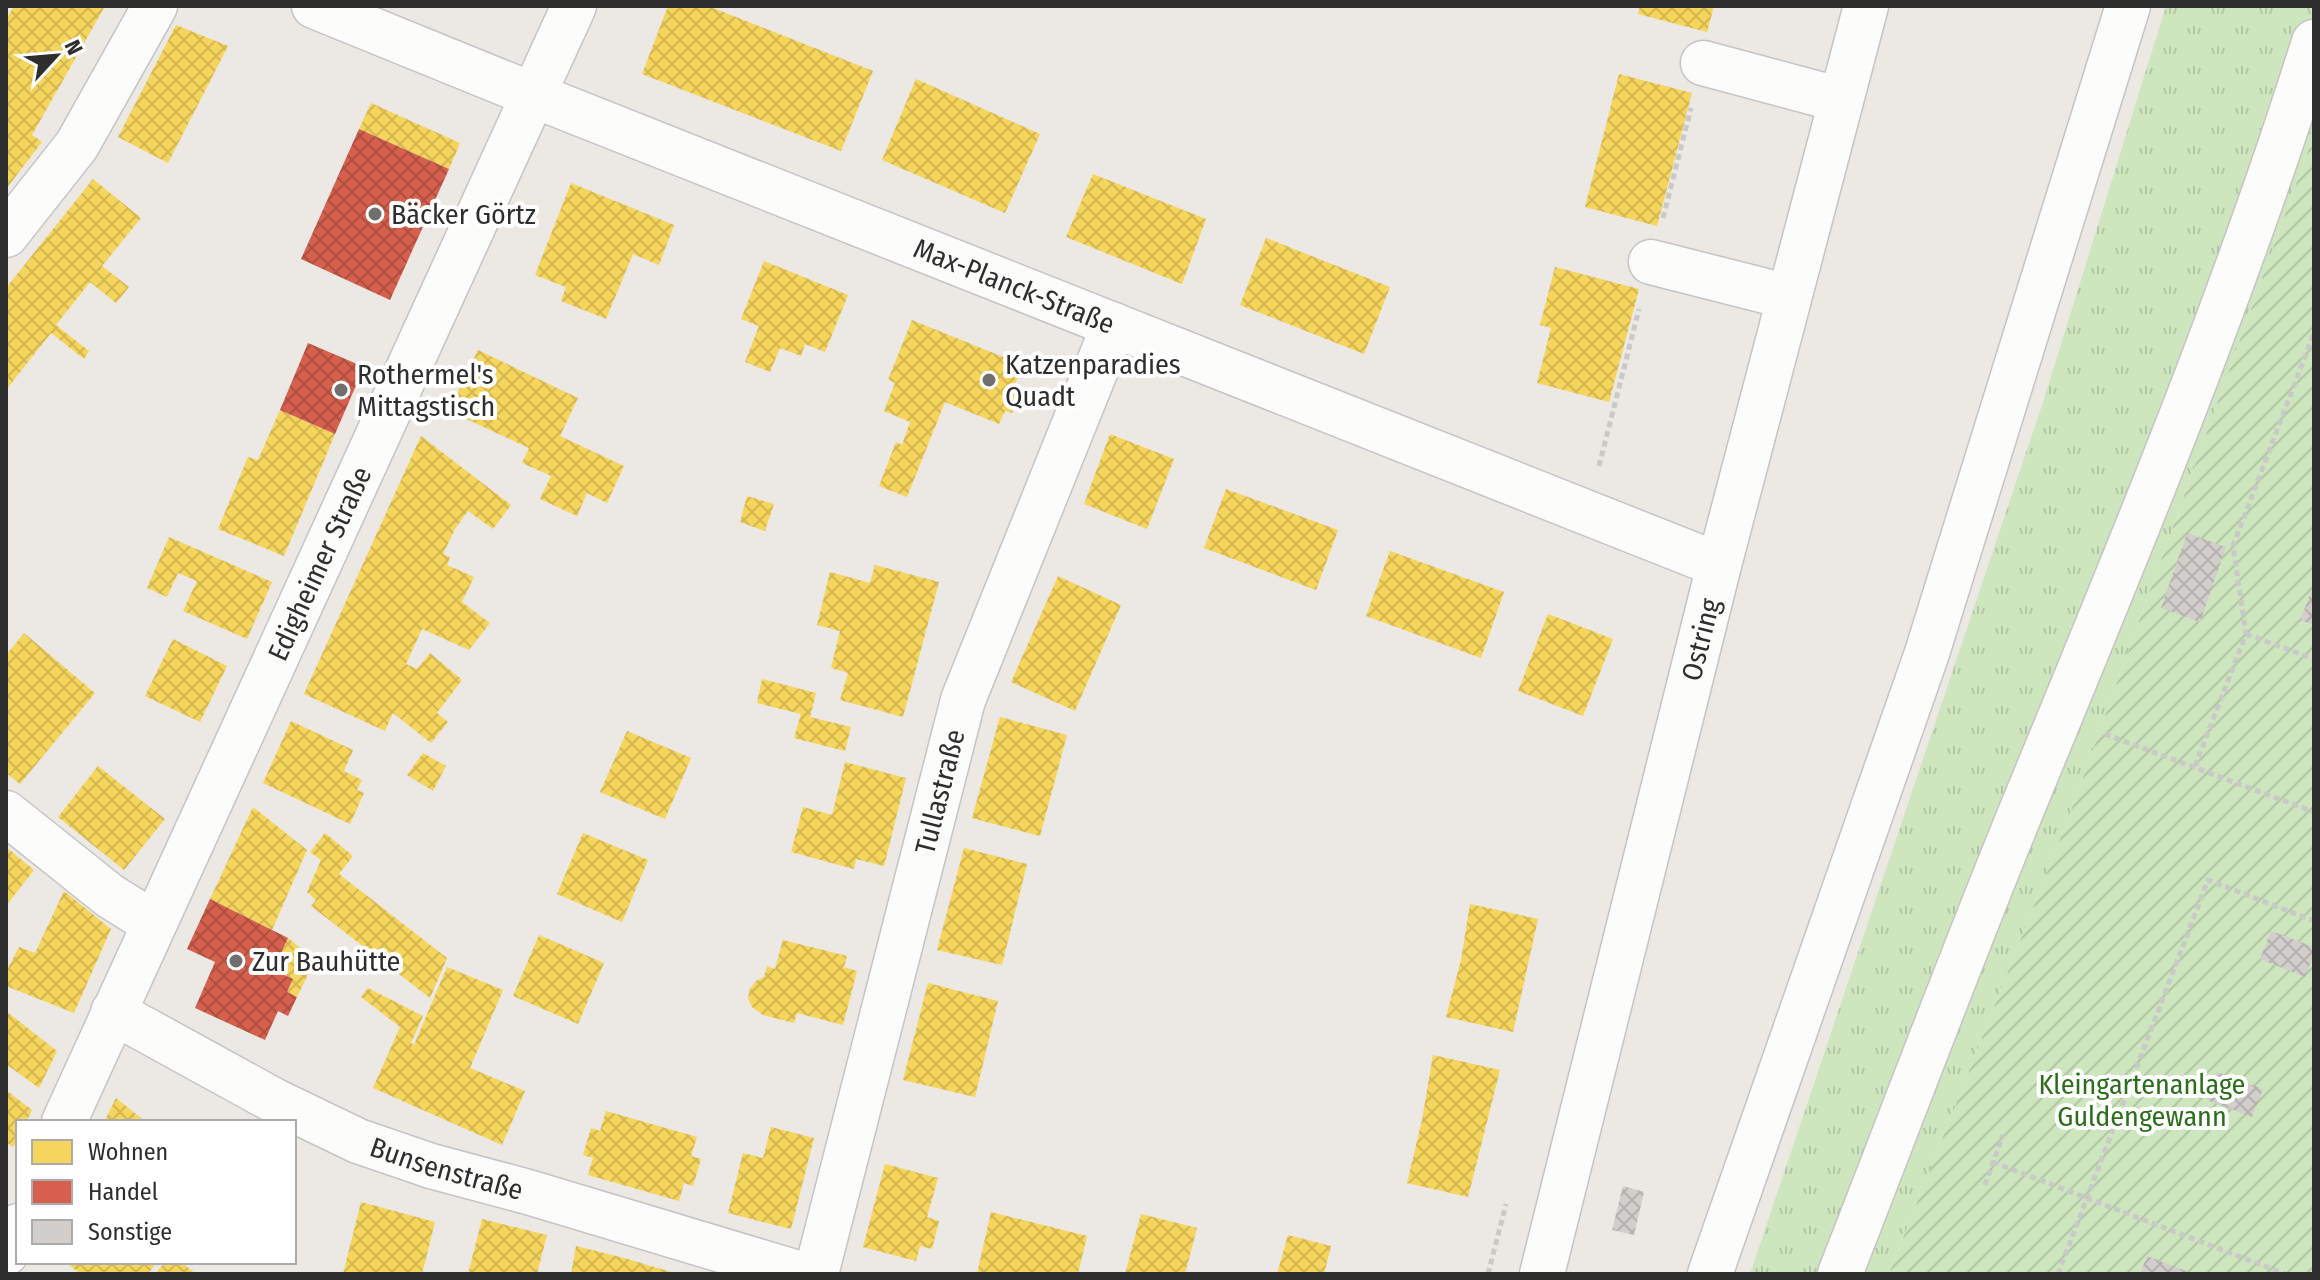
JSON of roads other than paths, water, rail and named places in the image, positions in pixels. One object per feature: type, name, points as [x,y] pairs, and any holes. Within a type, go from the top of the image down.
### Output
[{"type":"street","points":[[6,235],[77,145],[155,6]]},
{"type":"street","name":"Max-Planck-Straße","points":[[314,6],[1719,565]]},
{"type":"street","name":"Edigheimer Straße","points":[[65,1120],[574,6]]},
{"type":"street","name":"Ostring","points":[[1542,1274],[1719,565],[1866,6]]},
{"type":"street","points":[[1710,1274],[1927,653],[2128,6]]},
{"type":"street","points":[[1840,1274],[2196,376],[2279,153],[2314,42]]},
{"type":"street","points":[[1703,63],[1841,100]]},
{"type":"street","points":[[1651,262],[1789,297]]},
{"type":"street","name":"Tullastraße","points":[[816,1274],[963,700],[1114,325]]},
{"type":"street","points":[[6,813],[110,896],[153,923]]},
{"type":"street","name":"Bunsenstraße","points":[[113,1012],[275,1101],[358,1141],[431,1166],[801,1274]]},
{"type":"street","points":[[6,1253],[16,1230]]},
{"type":"place","name":"Bäcker Görtz","points":[[375,214]]},
{"type":"place","name":"Katzenparadies Quadt","points":[[989,380]]},
{"type":"place","name":"Rothermel's Mittagstisch","points":[[341,390]]},
{"type":"place","name":"Zur Bauhütte","points":[[236,961]]},
{"type":"park label","name":"Kleingartenanlage Guldengewann","points":[[2142,1100]]}]
